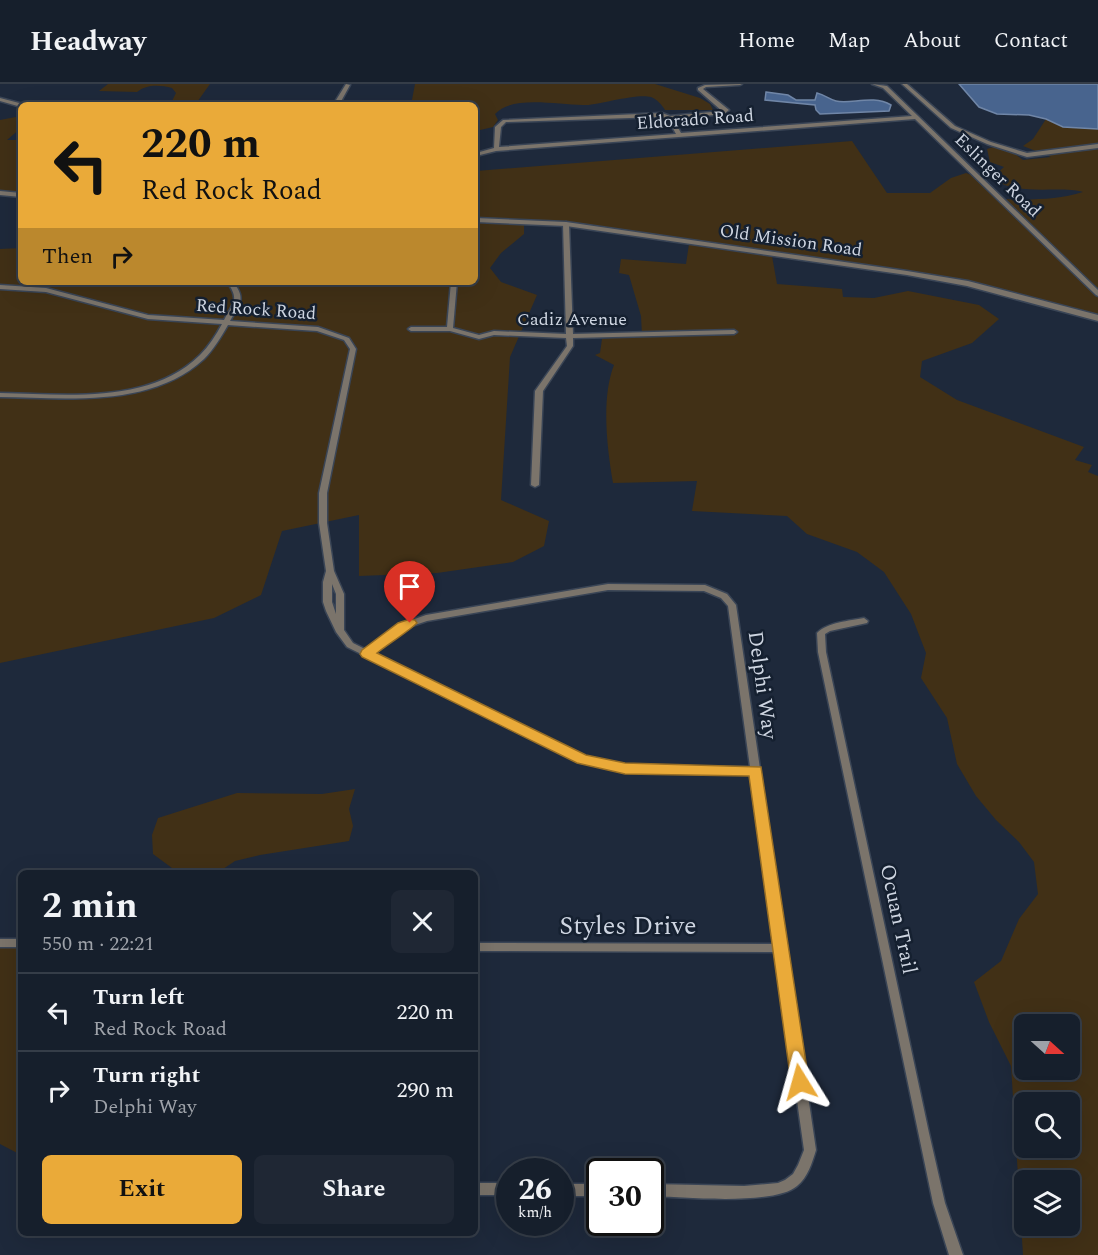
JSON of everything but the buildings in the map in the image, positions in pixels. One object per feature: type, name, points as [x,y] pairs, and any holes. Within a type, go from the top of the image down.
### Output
[{"type":"street","points":[[496,149],[498,127],[505,121],[662,115],[670,118],[724,112],[726,110],[723,105],[700,89],[705,86],[740,84]]},
{"type":"street","name":"Eslinger Road","points":[[874,84],[885,87],[1098,294]]},
{"type":"street","points":[[904,84],[953,127],[989,143],[1027,155],[1098,146]]},
{"type":"street","points":[[338,102],[348,85]]},
{"type":"street","points":[[0,99],[18,104]]},
{"type":"street","name":"Eldorado Road","points":[[478,154],[496,149],[917,117]]},
{"type":"street","points":[[670,118],[679,135]]},
{"type":"street","points":[[0,193],[18,195]]},
{"type":"street","name":"Old Mission Road","points":[[478,220],[566,224],[948,281],[1098,318]]},
{"type":"street","points":[[536,485],[538,391],[545,378],[570,346],[566,224]]},
{"type":"street","points":[[0,395],[93,394],[147,387],[185,370],[200,359],[238,300],[237,291],[232,285]]},
{"type":"street","points":[[450,329],[454,285]]},
{"type":"street","name":"Red Rock Road","points":[[0,287],[46,290],[148,317],[318,330],[347,339],[353,349],[323,493],[323,523],[330,571],[340,594],[340,632]]},
{"type":"street","name":"Cadiz Avenue","points":[[411,329],[450,329],[479,337],[494,333],[569,336],[734,332]]},
{"type":"street","name":"Red Rock Road","points":[[330,571],[326,586],[326,600],[335,627],[350,645],[582,760],[625,769],[756,771]]},
{"type":"street","name":"Delphi Way","points":[[367,654],[403,626],[426,618],[608,587],[705,588],[724,596],[732,605],[810,1150],[804,1170],[790,1185],[769,1191],[664,1190]]},
{"type":"street","points":[[326,600],[340,600]]},
{"type":"street","name":"Ocuan Trail","points":[[864,621],[827,629],[821,633],[822,652],[923,1133],[939,1203],[956,1255]]},
{"type":"street","points":[[0,943],[18,943]]},
{"type":"street","name":"Styles Drive","points":[[478,947],[781,948]]},
{"type":"street","points":[[478,1189],[496,1189]]},
{"type":"shaded area","points":[[108,84],[210,84],[197,102],[172,102],[176,93],[172,88],[163,86],[145,88],[137,92],[99,91]]},
{"type":"shaded area","points":[[415,84],[655,84],[700,98],[710,104],[713,110],[665,110],[655,99],[645,96],[586,105],[538,102],[513,104],[495,114],[498,120],[493,127],[478,131],[478,102],[412,102]]},
{"type":"shaded area","points":[[18,117],[18,131],[7,140],[18,140],[18,193],[0,192],[0,120]]},
{"type":"shaded area","points":[[1046,119],[1063,127],[1098,129],[1098,316],[969,283],[567,223],[478,219],[478,171],[852,141],[887,193],[930,193],[951,178],[966,173],[985,180],[1002,199],[1043,199],[1083,192],[1010,187],[1001,183],[994,176],[1004,167],[990,162],[987,149],[1003,146],[1023,160],[1051,157],[1023,146],[1033,139]]},
{"type":"shaded area","points":[[478,222],[524,224],[524,234],[501,253],[490,268],[501,282],[537,295],[510,357],[501,500],[549,521],[544,546],[513,562],[437,573],[359,576],[359,515],[282,531],[261,595],[214,618],[0,663],[0,249],[18,248],[18,285],[478,285]]},
{"type":"shaded area","points":[[689,244],[772,256],[777,284],[842,289],[843,297],[874,298],[908,291],[979,305],[999,319],[972,343],[922,361],[920,377],[957,400],[1084,447],[1075,460],[1092,465],[1088,472],[1098,476],[1098,1255],[1023,1255],[1022,1236],[1080,1236],[1080,1170],[1018,1170],[1017,1158],[1080,1158],[1080,1092],[1014,1092],[1014,1113],[1011,1066],[989,1022],[974,982],[1001,961],[1019,919],[1038,894],[1034,862],[1019,842],[976,796],[957,764],[947,718],[921,678],[926,653],[911,614],[884,572],[857,552],[807,534],[787,516],[692,511],[697,481],[613,483],[607,439],[606,408],[614,365],[595,355],[600,353],[602,339],[642,335],[641,316],[629,275],[619,273],[621,259],[686,264]]},
{"type":"shaded area","points":[[355,789],[349,809],[353,826],[349,841],[260,855],[235,861],[222,870],[175,870],[153,854],[152,835],[158,818],[237,793],[322,794]]},
{"type":"shaded area","points":[[0,943],[18,944],[18,1153],[0,1144]]},
{"type":"water","points":[[959,84],[1098,84],[1098,129],[1063,127],[1046,119],[1029,115],[997,114],[979,107]]},
{"type":"water","points":[[766,92],[788,95],[796,100],[815,100],[817,93],[842,102],[877,100],[891,105],[889,111],[820,114],[815,105],[765,100]]},
{"type":"route","points":[[410,623],[367,654],[582,760],[625,769],[756,771],[800,1082]]}]
